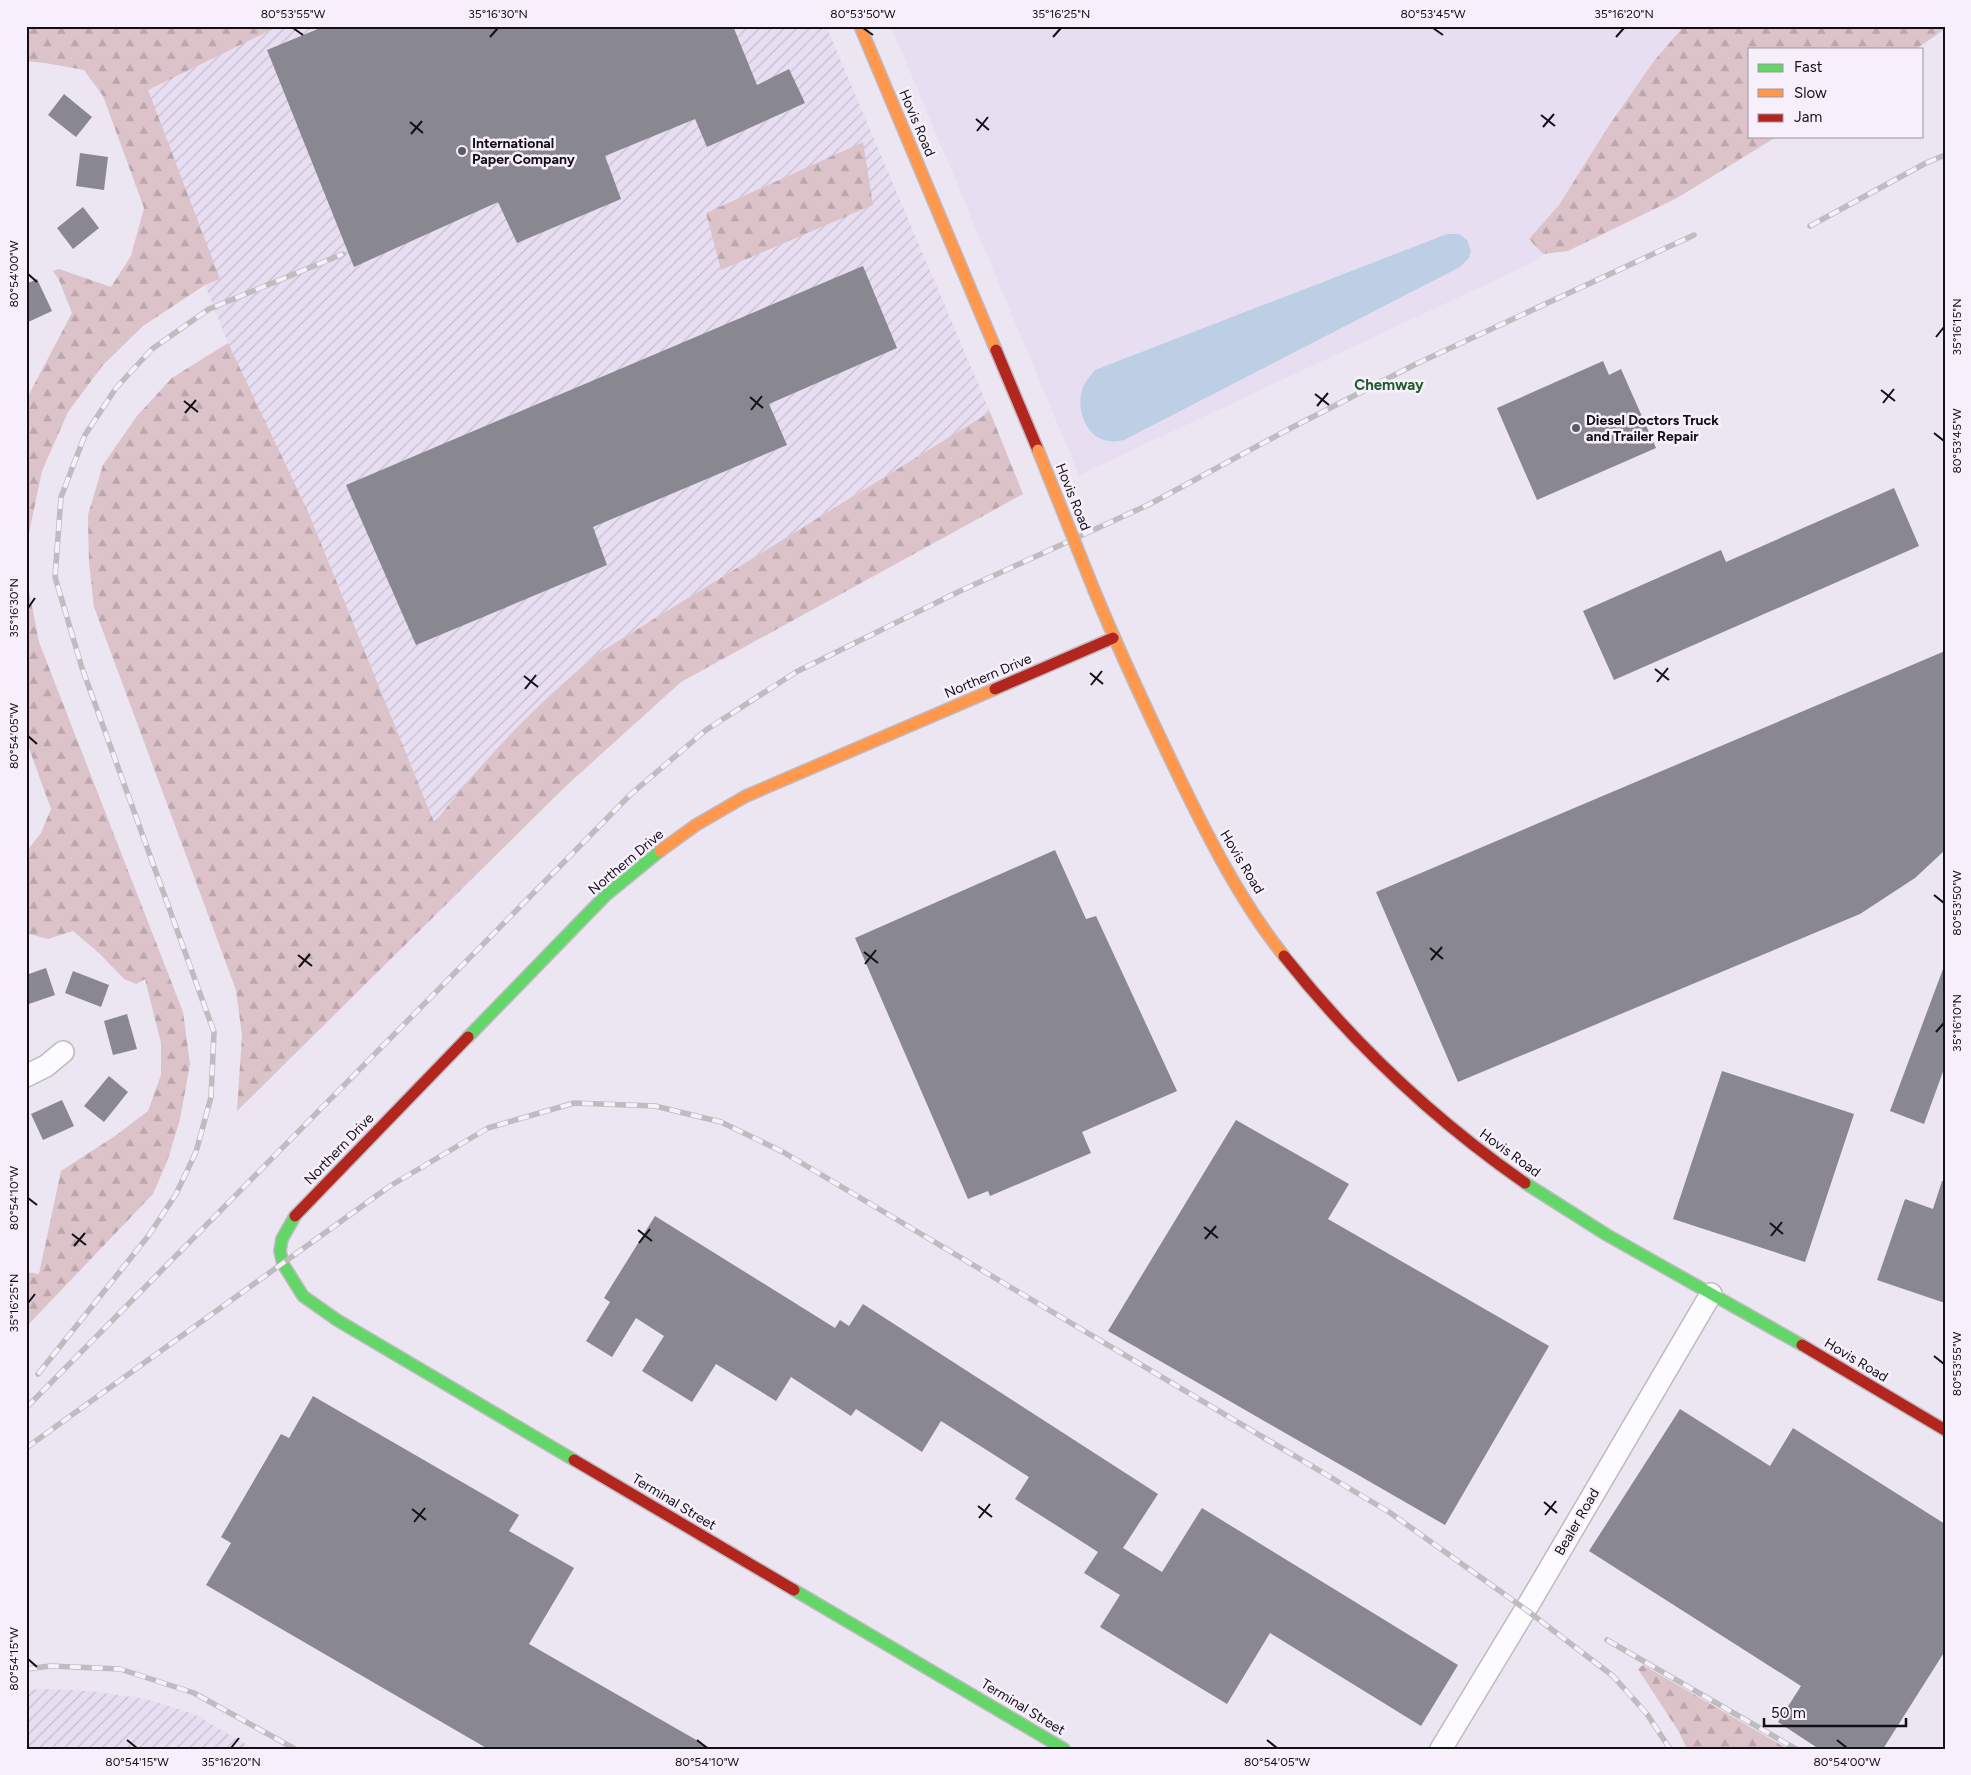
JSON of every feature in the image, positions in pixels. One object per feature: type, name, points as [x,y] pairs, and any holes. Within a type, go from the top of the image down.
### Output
[{"type":"street","name":"Hovis Road","points":[[860,26],[1038,450],[1113,638],[1198,816],[1233,879],[1300,975],[1350,1033],[1419,1100],[1463,1138],[1524,1183],[1589,1224],[1790,1338],[1945,1430]]},
{"type":"street","name":"Northern Drive","points":[[283,1264],[280,1251],[282,1239],[294,1217],[606,895],[648,859],[696,825],[773,784],[1113,638]]},
{"type":"street","points":[[26,1076],[46,1066],[63,1052]]},
{"type":"street","name":"Terminal Street","points":[[283,1264],[303,1296],[337,1320],[1064,1749]]},
{"type":"street","name":"Bealer Road","points":[[1441,1749],[1530,1602],[1711,1294]]},
{"type":"shaded area","points":[[103,26],[826,26],[990,412],[597,654],[567,679],[529,716],[469,780],[434,822],[309,514],[94,607],[89,562],[88,515],[103,465],[137,416],[172,378],[228,343]]},
{"type":"shaded area","points":[[891,26],[1846,26],[1748,48],[1748,53],[1718,110],[1534,262],[1079,475]]},
{"type":"shaded area","points":[[26,1690],[90,1691],[146,1699],[194,1714],[254,1749],[26,1749]]},
{"type":"green space","points":[[26,26],[279,26],[148,90],[220,279],[205,285],[143,326],[103,365],[68,412],[42,471],[28,538],[28,586],[39,642],[183,1012],[190,1064],[180,1119],[168,1159],[153,1194],[26,1327],[26,1272],[39,1274],[61,1171],[115,1136],[148,1111],[161,1075],[161,1043],[145,979],[136,984],[124,979],[100,954],[73,931],[48,939],[26,933],[26,852],[41,833],[51,809],[26,740],[26,400],[72,313],[59,280],[53,271],[59,269],[111,287],[131,256],[144,208],[103,96],[84,70],[26,61]]},
{"type":"green space","points":[[1684,26],[1945,26],[1945,29],[1917,48],[1748,48],[1748,138],[1775,138],[1677,198],[1568,251],[1543,254],[1529,239],[1559,205],[1608,127],[1654,61]]},
{"type":"green space","points":[[863,142],[873,205],[721,270],[706,213]]},
{"type":"green space","points":[[228,343],[309,514],[434,822],[468,781],[514,731],[563,683],[597,654],[990,412],[1023,494],[681,682],[566,786],[237,1111],[242,1035],[236,990],[94,607],[89,562],[88,515],[103,465],[137,416],[172,378]]},
{"type":"green space","points":[[1643,1665],[1788,1749],[1687,1749],[1679,1732],[1638,1669]]},
{"type":"water","points":[[1447,234],[1459,234],[1467,240],[1471,251],[1469,258],[1460,267],[1124,440],[1110,441],[1099,438],[1087,426],[1083,418],[1080,400],[1085,383],[1095,370]]},
{"type":"building","name":"International Paper Company","points":[[325,26],[733,26],[757,85],[789,69],[805,103],[707,147],[695,119],[605,156],[621,199],[517,243],[498,202],[354,267],[267,50]]},
{"type":"building","points":[[64,94],[92,117],[76,137],[48,115]]},
{"type":"building","points":[[80,153],[108,157],[104,190],[76,186]]},
{"type":"building","points":[[83,207],[99,228],[73,249],[57,228]]},
{"type":"building","points":[[863,266],[897,348],[769,404],[787,445],[593,527],[607,565],[416,645],[346,485]]},
{"type":"building","points":[[37,279],[52,311],[26,323],[26,284]]},
{"type":"building","name":"Diesel Doctors Truck and Trailer Repair","points":[[1603,361],[1609,375],[1621,369],[1656,448],[1537,500],[1497,408]]},
{"type":"building","points":[[1894,488],[1919,546],[1614,680],[1583,611],[1721,550],[1726,562]]},
{"type":"building","points":[[1945,651],[1945,850],[1915,878],[1860,914],[1458,1082],[1376,892]]},
{"type":"building","points":[[1055,850],[1086,919],[1096,916],[1177,1091],[1082,1132],[1091,1153],[990,1196],[988,1191],[968,1199],[855,938]]},
{"type":"building","points":[[46,968],[55,995],[26,1005],[26,975]]},
{"type":"building","points":[[1943,969],[1945,969],[1945,1066],[1924,1124],[1890,1111]]},
{"type":"building","points":[[73,971],[109,985],[101,1007],[65,993]]},
{"type":"building","points":[[127,1014],[137,1049],[113,1055],[104,1021]]},
{"type":"building","points":[[1722,1071],[1854,1114],[1805,1262],[1673,1219]]},
{"type":"building","points":[[109,1076],[128,1092],[104,1122],[84,1106]]},
{"type":"building","points":[[62,1100],[74,1126],[43,1140],[31,1114]]},
{"type":"building","points":[[1236,1120],[1349,1184],[1328,1219],[1549,1346],[1445,1525],[1108,1331]]},
{"type":"building","points":[[1942,1181],[1945,1182],[1945,1303],[1877,1280],[1905,1199],[1933,1209]]},
{"type":"building","points":[[655,1216],[835,1328],[840,1320],[849,1326],[863,1304],[1158,1494],[1123,1548],[1162,1572],[1202,1508],[1458,1665],[1421,1726],[1270,1633],[1227,1704],[1100,1627],[1120,1595],[1084,1573],[1098,1552],[1015,1499],[1029,1477],[941,1421],[922,1452],[856,1409],[851,1416],[791,1377],[776,1401],[716,1364],[692,1402],[642,1371],[664,1336],[636,1318],[612,1357],[586,1341],[610,1302],[604,1298]]},
{"type":"building","points":[[313,1396],[519,1515],[509,1531],[574,1568],[529,1644],[712,1749],[488,1749],[206,1585],[231,1543],[221,1537],[281,1434],[289,1438]]},
{"type":"building","points":[[1680,1409],[1770,1466],[1793,1428],[1945,1524],[1945,1651],[1883,1749],[1819,1749],[1778,1722],[1801,1686],[1589,1551]]},
{"type":"railway","points":[[1810,226],[1926,163],[1945,155]]},
{"type":"railway","points":[[26,1408],[631,794],[706,730],[796,672],[958,592],[1150,504],[1291,428],[1416,364],[1694,235]]},
{"type":"railway","points":[[38,1374],[149,1235],[176,1194],[196,1152],[211,1097],[214,1032],[82,668],[55,577],[61,497],[85,435],[116,388],[152,349],[209,309],[343,254]]},
{"type":"railway","points":[[26,1448],[390,1186],[488,1128],[574,1103],[655,1106],[721,1122],[783,1152],[1389,1512],[1525,1609],[1613,1676],[1647,1714],[1670,1749]]},
{"type":"railway","points":[[1607,1640],[1796,1749]]},
{"type":"railway","points":[[26,1669],[51,1666],[120,1669],[194,1693],[295,1749]]},
{"type":"traffic: fast","points":[[468,1037],[606,895],[660,851]]},
{"type":"traffic: fast","points":[[1525,1183],[1607,1235],[1802,1345]]},
{"type":"traffic: fast","points":[[295,1216],[282,1239],[280,1251],[283,1264],[303,1296],[337,1320],[574,1460]]},
{"type":"traffic: fast","points":[[794,1590],[1064,1749]]},
{"type":"traffic: slow","points":[[860,26],[996,350]]},
{"type":"traffic: slow","points":[[1038,450],[1094,590]]},
{"type":"traffic: slow","points":[[1094,590],[1146,707],[1202,824],[1240,892],[1284,956]]},
{"type":"traffic: slow","points":[[660,851],[696,825],[746,796],[995,689]]},
{"type":"traffic: jam","points":[[996,350],[1038,450]]},
{"type":"traffic: jam","points":[[995,689],[1113,638]]},
{"type":"traffic: jam","points":[[1284,956],[1338,1019],[1396,1078],[1458,1133],[1525,1183]]},
{"type":"traffic: jam","points":[[295,1216],[468,1037]]},
{"type":"traffic: jam","points":[[1802,1345],[1945,1430]]},
{"type":"traffic: jam","points":[[574,1460],[794,1590]]},
{"type":"place","name":"International Paper Company","points":[[462,151]]},
{"type":"place","name":"Diesel Doctors Truck and Trailer Repair","points":[[1576,428]]},
{"type":"district","name":"Chemway","points":[[1389,385]]}]
